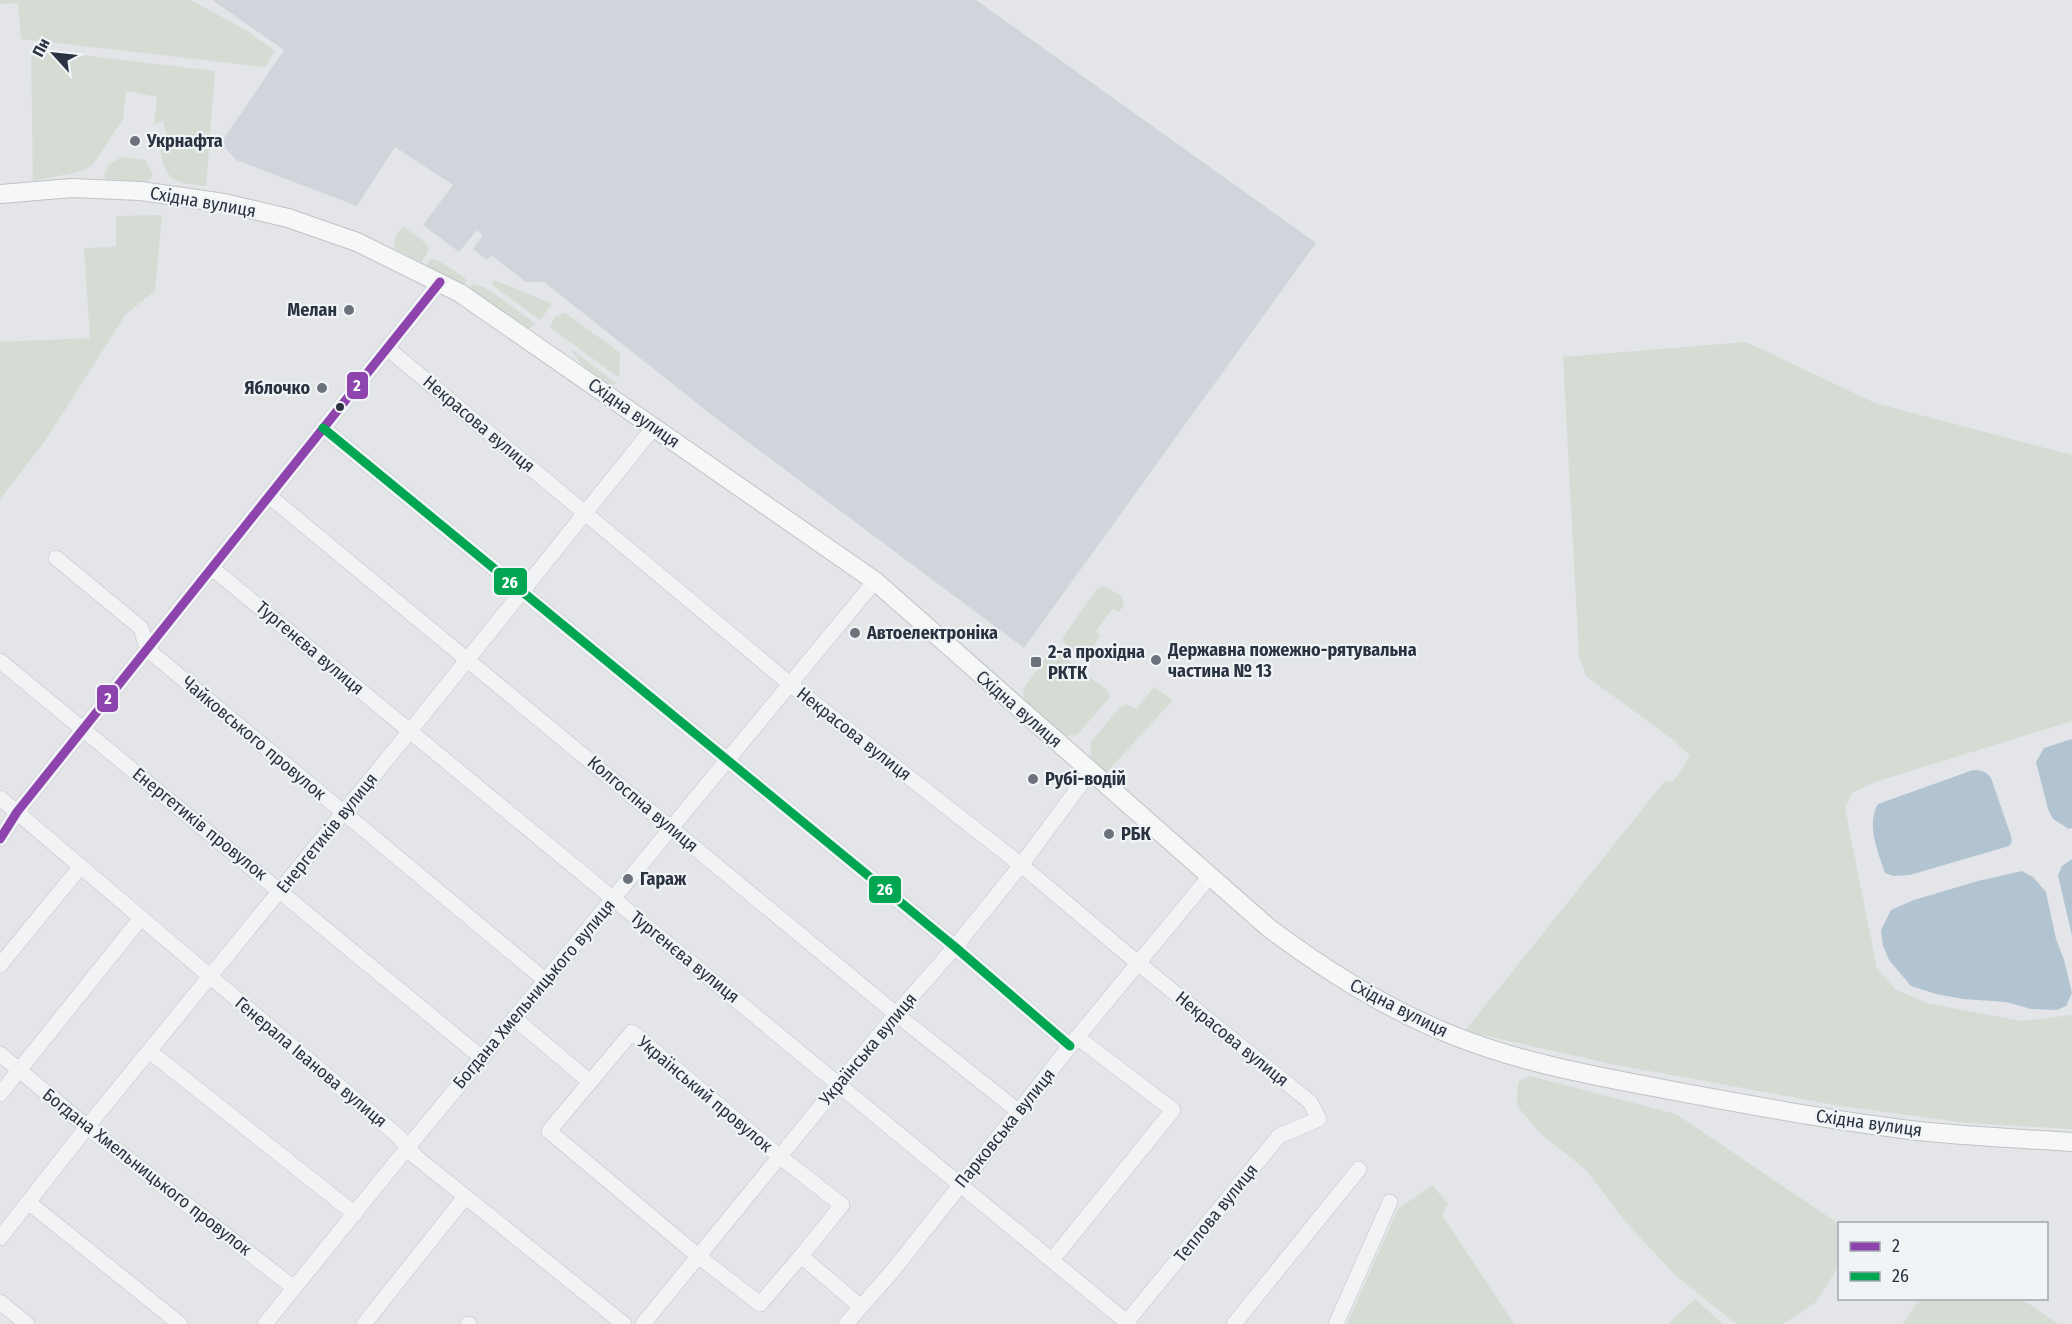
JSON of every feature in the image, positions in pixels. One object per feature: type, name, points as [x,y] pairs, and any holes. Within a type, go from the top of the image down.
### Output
[{"type":"main road","name":"Східна вулиця","points":[[0,194],[72,188],[141,191],[224,202],[288,219],[357,242],[440,282],[493,314],[874,581],[1209,877],[1307,957],[1371,996],[1451,1035],[1500,1053],[1644,1085],[1824,1118],[1917,1131],[2072,1142]]},
{"type":"street","points":[[0,839],[17,812],[440,282]]},
{"type":"street","name":"Некрасова вулиця","points":[[387,348],[790,684],[1021,865],[1310,1102],[1319,1119]]},
{"type":"street","name":"Енергетиків вулиця","points":[[0,1238],[87,1127],[654,427]]},
{"type":"street","points":[[323,428],[955,947],[1074,1042],[1173,1110],[1052,1260]]},
{"type":"street","name":"Колгоспна вулиця","points":[[269,496],[896,1014],[1018,1111]]},
{"type":"street","name":"Чайковського провулок","points":[[56,558],[141,628],[147,649],[545,980]]},
{"type":"street","name":"Тургенєва вулиця","points":[[212,568],[1127,1323]]},
{"type":"street","name":"Богдана Хмельницького вулиця","points":[[265,1324],[874,581]]},
{"type":"street","name":"Енергетиків провулок","points":[[0,661],[482,1058]]},
{"type":"street","name":"Українська вулиця","points":[[643,1324],[896,1014],[955,947],[1021,865],[1090,771]]},
{"type":"street","name":"Генерала Іванова вулиця","points":[[0,798],[398,1136],[416,1157],[624,1324]]},
{"type":"street","points":[[0,965],[81,866]]},
{"type":"street","name":"Парковська вулиця","points":[[846,1324],[894,1268],[1018,1111],[1209,877]]},
{"type":"street","points":[[0,1094],[141,918]]},
{"type":"street","points":[[514,1018],[590,1082]]},
{"type":"street","name":"Український провулок","points":[[632,1032],[779,1156],[842,1205],[760,1304],[698,1256],[549,1131],[590,1082],[632,1032]]},
{"type":"street","points":[[148,1052],[355,1214]]},
{"type":"street","name":"Богдана Хмельницького провулок","points":[[0,1054],[87,1127],[294,1288]]},
{"type":"street","name":"Теплова вулиця","points":[[1127,1323],[1279,1136],[1319,1119]]},
{"type":"street","points":[[1234,1324],[1359,1169]]},
{"type":"street","points":[[364,1324],[465,1197]]},
{"type":"street","points":[[28,1202],[180,1324]]},
{"type":"street","points":[[1336,1324],[1390,1202]]},
{"type":"street","points":[[801,1256],[861,1307]]},
{"type":"street","points":[[0,1302],[27,1324]]},
{"type":"shaded area","points":[[0,0],[191,0],[247,31],[275,51],[265,67],[21,39],[18,3],[0,4]]},
{"type":"shaded area","points":[[212,0],[976,0],[1316,243],[1024,648],[713,416],[544,282],[526,282],[491,255],[487,260],[473,249],[483,235],[477,230],[459,252],[423,225],[453,185],[395,147],[357,206],[236,160],[221,143],[284,50]]},
{"type":"shaded area","points":[[31,49],[215,71],[206,186],[178,181],[167,173],[160,145],[169,142],[163,121],[154,125],[157,97],[126,91],[123,119],[92,166],[78,172],[33,181]]},
{"type":"shaded area","points":[[122,157],[145,160],[153,175],[150,180],[146,182],[106,179],[104,175],[109,164]]},
{"type":"shaded area","points":[[162,215],[155,291],[126,314],[45,441],[0,499],[0,342],[90,338],[84,248],[116,247],[116,216]]},
{"type":"shaded area","points":[[403,226],[428,245],[428,252],[421,262],[397,250],[394,245],[396,236]]},
{"type":"shaded area","points":[[433,259],[465,278],[463,286],[427,266],[429,260]]},
{"type":"shaded area","points":[[494,280],[552,304],[540,320],[491,284]]},
{"type":"shaded area","points":[[472,284],[485,287],[536,324],[527,329],[469,289]]},
{"type":"shaded area","points":[[565,313],[618,351],[620,355],[619,378],[550,327],[555,317]]},
{"type":"shaded area","points":[[1746,342],[1875,403],[2072,455],[2072,721],[1875,782],[1852,793],[1845,808],[1877,968],[1895,989],[1926,1003],[2021,1021],[2072,1015],[2072,1129],[1967,1123],[1841,1106],[1611,1064],[1465,1031],[1665,781],[1673,782],[1690,756],[1672,739],[1586,676],[1579,656],[1563,357]]},
{"type":"shaded area","points":[[571,349],[617,384],[610,385],[593,374]]},
{"type":"shaded area","points":[[1103,586],[1122,596],[1124,605],[1119,612],[1112,609],[1096,631],[1100,636],[1089,653],[1079,655],[1063,642],[1063,637],[1097,589]]},
{"type":"shaded area","points":[[1049,654],[1060,654],[1108,691],[1110,697],[1077,735],[1066,736],[1024,701],[1023,689]]},
{"type":"shaded area","points":[[1154,687],[1173,700],[1106,773],[1091,759],[1091,742],[1120,707],[1126,704],[1136,709]]},
{"type":"shaded area","points":[[1530,1076],[1676,1114],[1838,1223],[1838,1268],[1815,1303],[1783,1324],[1736,1324],[1676,1276],[1624,1220],[1586,1170],[1540,1133],[1517,1106],[1519,1081]]},
{"type":"shaded area","points":[[1432,1185],[1448,1204],[1442,1215],[1514,1324],[1347,1324],[1398,1209]]},
{"type":"shaded area","points":[[1695,1299],[1723,1324],[1668,1324]]},
{"type":"shaded area","points":[[1918,1300],[2023,1300],[2058,1324],[1903,1324]]},
{"type":"water","points":[[2072,739],[2072,828],[2069,829],[2053,819],[2048,809],[2036,762],[2044,748]]},
{"type":"water","points":[[1973,770],[1983,771],[1991,778],[2011,836],[2012,842],[2009,846],[1910,875],[1893,876],[1885,873],[1873,829],[1878,804]]},
{"type":"water","points":[[2072,859],[2072,936],[2058,875],[2062,866]]},
{"type":"water","points":[[2022,871],[2033,877],[2046,892],[2056,939],[2072,993],[2066,1006],[2057,1010],[2031,1009],[2006,1002],[1963,999],[1936,994],[1911,986],[1889,960],[1883,946],[1881,930],[1891,910],[1914,900]]},
{"type":"transit line","name":"2","points":[[0,839],[17,812],[440,282]]},
{"type":"transit line","name":"26","points":[[323,428],[955,947],[1070,1046]]},
{"type":"place","name":"Укрнафта","points":[[135,141]]},
{"type":"place","name":"Мелан","points":[[349,310]]},
{"type":"place","name":"Яблочко","points":[[322,388]]},
{"type":"place","name":"Автоелектроніка","points":[[855,633]]},
{"type":"place","name":"Державна пожежно-рятувальна частина № 13","points":[[1156,660]]},
{"type":"place","name":"2-а прохідна РКТК","points":[[1036,662]]},
{"type":"place","name":"Рубі-водій","points":[[1033,779]]},
{"type":"place","name":"РБК","points":[[1109,834]]},
{"type":"place","name":"Гараж","points":[[628,879]]}]
